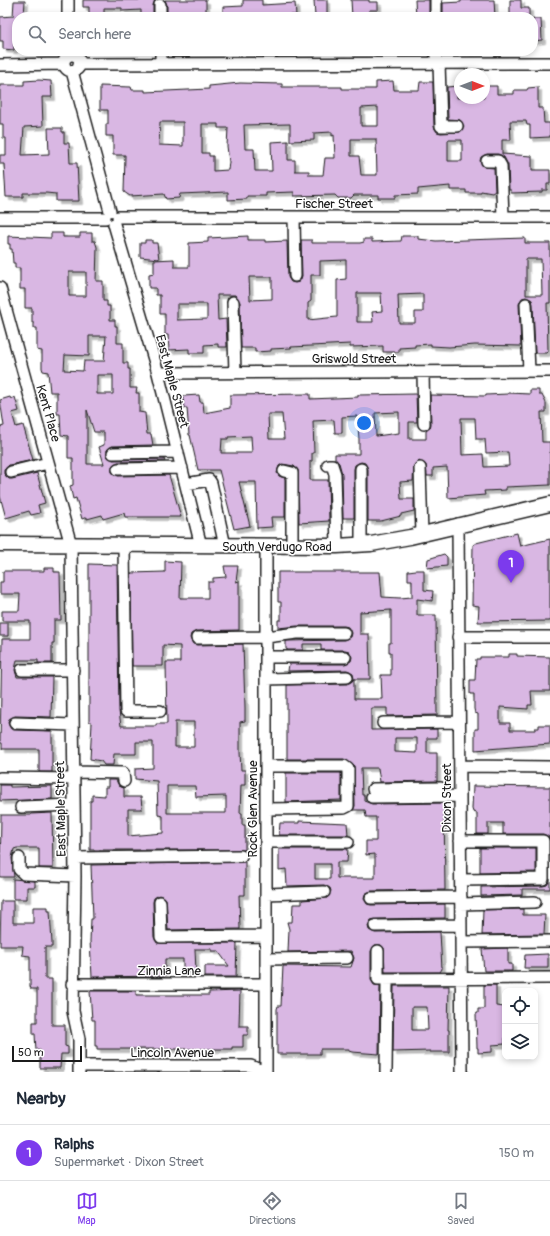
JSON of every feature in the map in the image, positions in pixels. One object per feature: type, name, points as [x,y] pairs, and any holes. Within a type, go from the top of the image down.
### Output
[{"type":"main road","name":"South Verdugo Road","points":[[0,544],[124,546],[361,545],[422,534],[458,524],[550,504]]},
{"type":"street","points":[[68,0],[68,12]]},
{"type":"street","points":[[436,0],[436,12]]},
{"type":"street","points":[[160,5],[160,12]]},
{"type":"street","points":[[161,56],[161,64]]},
{"type":"street","points":[[437,56],[441,126],[457,126]]},
{"type":"street","points":[[0,64],[70,61],[161,64],[550,63]]},
{"type":"street","name":"East Maple Street","points":[[70,61],[112,218],[158,373],[201,546]]},
{"type":"street","points":[[487,161],[498,161],[501,166],[503,217]]},
{"type":"street","points":[[294,217],[295,276]]},
{"type":"street","name":"Fischer Street","points":[[0,218],[550,217]]},
{"type":"street","name":"Kent Place","points":[[0,288],[71,545]]},
{"type":"street","points":[[233,302],[235,373]]},
{"type":"street","points":[[526,304],[529,371]]},
{"type":"street","name":"Griswold Street","points":[[158,373],[550,371]]},
{"type":"street","points":[[422,372],[424,424]]},
{"type":"street","points":[[112,453],[178,452]]},
{"type":"street","points":[[11,472],[48,463]]},
{"type":"street","points":[[328,465],[332,465],[335,474],[337,546]]},
{"type":"street","points":[[118,469],[182,468]]},
{"type":"street","points":[[420,468],[422,534]]},
{"type":"street","points":[[360,469],[361,545]]},
{"type":"street","points":[[284,471],[292,473],[292,546]]},
{"type":"street","points":[[186,484],[209,480],[211,483],[225,546]]},
{"type":"street","name":"Dixon Street","points":[[458,524],[462,1072]]},
{"type":"street","name":"East Maple Street","points":[[71,545],[75,858],[72,984],[73,1011],[79,1039],[79,1069]]},
{"type":"street","points":[[124,546],[126,711],[160,710]]},
{"type":"street","name":"Rock Glen Avenue","points":[[265,1072],[266,546]]},
{"type":"street","points":[[197,638],[266,637],[297,633],[344,634]]},
{"type":"street","points":[[458,637],[550,637]]},
{"type":"street","points":[[266,657],[345,657]]},
{"type":"street","points":[[22,670],[73,670]]},
{"type":"street","points":[[266,679],[347,677]]},
{"type":"street","points":[[383,723],[459,722]]},
{"type":"street","points":[[16,723],[73,725]]},
{"type":"street","points":[[266,766],[344,766],[348,769],[348,806],[344,808],[266,809]]},
{"type":"street","points":[[460,766],[550,766]]},
{"type":"street","points":[[0,778],[123,773],[124,781]]},
{"type":"street","points":[[372,793],[460,792]]},
{"type":"street","points":[[21,807],[74,805]]},
{"type":"street","points":[[460,841],[543,841],[543,879],[461,880]]},
{"type":"street","points":[[266,842],[348,842]]},
{"type":"street","points":[[75,858],[241,856]]},
{"type":"street","points":[[19,858],[19,869],[24,874],[75,876]]},
{"type":"street","points":[[266,894],[324,892]]},
{"type":"street","points":[[371,898],[535,902]]},
{"type":"street","points":[[160,902],[161,937],[266,936]]},
{"type":"street","points":[[375,926],[461,925]]},
{"type":"street","points":[[461,942],[550,941]]},
{"type":"street","points":[[378,951],[378,979],[550,978]]},
{"type":"street","points":[[266,960],[348,958]]},
{"type":"street","name":"Zinnia Lane","points":[[72,984],[266,984]]},
{"type":"street","points":[[386,1072],[388,985]]},
{"type":"street","name":"Lincoln Avenue","points":[[79,1069],[252,1066],[265,1072]]},
{"type":"building","points":[[83,0],[155,0],[153,12],[141,12],[141,10],[122,11],[122,8],[104,8],[104,12],[89,12],[89,7],[83,7]]},
{"type":"building","points":[[165,0],[206,0],[206,12],[167,12]]},
{"type":"building","points":[[243,0],[262,0],[262,5],[295,3],[296,12],[223,12],[223,7],[243,6]]},
{"type":"building","points":[[314,0],[327,0],[327,12],[315,12]]},
{"type":"building","points":[[351,0],[369,0],[369,2],[378,2],[378,10],[369,10],[369,12],[352,12]]},
{"type":"building","points":[[415,0],[429,0],[429,12],[416,12]]},
{"type":"building","points":[[461,0],[494,0],[495,12],[443,12],[443,3],[461,2]]},
{"type":"building","points":[[510,0],[521,0],[521,8],[529,8],[529,12],[510,12]]},
{"type":"building","points":[[14,1],[25,1],[24,12],[13,12]]},
{"type":"building","points":[[12,16],[12,50],[3,49],[3,41],[0,41],[0,17]]},
{"type":"building","points":[[538,19],[541,19],[542,40],[538,40]]},
{"type":"building","points":[[24,81],[51,81],[52,97],[42,97],[43,126],[24,127],[22,155],[49,154],[48,128],[62,128],[62,132],[64,132],[64,143],[69,143],[70,163],[77,163],[79,201],[56,201],[56,194],[46,193],[23,193],[23,197],[6,197],[4,164],[0,164],[0,155],[6,155],[6,138],[3,138],[3,124],[0,124],[0,85],[24,85]]},
{"type":"building","points":[[393,81],[394,90],[419,90],[420,82],[433,82],[434,127],[437,132],[441,133],[460,132],[464,126],[460,120],[448,119],[447,87],[454,86],[454,104],[490,104],[490,86],[497,86],[497,94],[514,94],[514,90],[527,90],[528,88],[538,87],[538,108],[543,108],[544,123],[550,123],[550,137],[530,138],[530,125],[527,125],[526,121],[510,121],[511,140],[502,140],[502,154],[532,156],[532,170],[550,170],[550,184],[547,184],[547,190],[542,190],[542,192],[511,193],[511,190],[509,190],[508,165],[504,157],[498,154],[487,154],[481,157],[480,161],[484,167],[494,168],[495,191],[492,193],[481,191],[481,193],[466,193],[466,190],[450,190],[450,186],[418,189],[418,194],[395,195],[395,198],[378,198],[378,195],[354,195],[351,198],[338,198],[335,195],[294,196],[294,192],[266,193],[266,196],[247,196],[247,199],[228,200],[228,192],[180,194],[179,198],[166,199],[164,194],[130,196],[124,192],[125,155],[113,155],[113,136],[106,136],[108,110],[100,110],[100,86],[131,87],[132,90],[145,90],[145,92],[209,89],[209,86],[240,83],[282,84],[282,87],[342,87],[342,89],[376,89],[376,82]],"holes":[[[378,107],[378,126],[361,126],[361,108]],[[160,122],[183,122],[183,146],[159,145]],[[202,124],[218,124],[218,128],[228,128],[228,170],[213,171],[213,156],[209,156],[209,153],[202,153]],[[290,124],[290,141],[314,140],[314,133],[332,132],[332,136],[334,135],[335,158],[325,158],[323,175],[309,175],[309,171],[295,171],[295,160],[288,160],[288,141],[271,142],[272,171],[255,171],[254,149],[245,149],[244,125]],[[351,139],[376,139],[377,175],[361,175],[359,156],[351,156]],[[448,140],[462,140],[462,161],[448,161]]]},
{"type":"building","points":[[51,233],[63,233],[63,237],[80,237],[80,233],[92,233],[92,241],[95,241],[97,247],[96,281],[103,281],[103,301],[107,301],[107,306],[110,306],[110,320],[115,320],[115,326],[117,326],[117,343],[123,343],[123,363],[128,363],[128,369],[130,369],[130,388],[137,388],[136,393],[139,393],[139,412],[145,413],[147,434],[151,434],[153,445],[112,446],[107,450],[107,456],[113,460],[164,459],[165,461],[118,462],[112,466],[112,472],[118,476],[169,475],[181,517],[125,517],[124,513],[103,519],[102,515],[82,519],[76,498],[73,499],[70,486],[73,485],[73,458],[68,458],[68,436],[61,435],[60,414],[57,414],[57,392],[50,392],[48,372],[43,371],[42,368],[42,351],[37,350],[37,328],[34,328],[34,323],[32,323],[32,308],[25,308],[25,289],[20,289],[20,268],[15,268],[12,249],[10,249],[10,244],[8,244],[8,236],[51,238]],"holes":[[[69,272],[86,272],[86,296],[69,296]],[[89,336],[106,336],[104,361],[84,361],[83,371],[64,370],[65,355],[89,356]],[[97,375],[113,375],[113,394],[97,394]],[[87,410],[94,432],[104,432],[104,445],[99,447],[104,464],[87,464]]]},
{"type":"building","points":[[248,236],[248,240],[265,240],[265,242],[287,241],[288,277],[291,282],[295,283],[299,282],[302,276],[301,240],[312,240],[312,243],[360,243],[364,242],[364,239],[372,239],[372,242],[401,241],[402,236],[418,236],[418,239],[436,241],[525,238],[525,243],[550,243],[550,303],[547,303],[548,351],[546,353],[535,353],[533,304],[532,300],[526,297],[522,298],[519,304],[521,346],[475,345],[449,347],[431,346],[431,344],[399,348],[399,352],[383,352],[383,346],[350,347],[350,344],[291,347],[271,349],[271,351],[255,352],[255,348],[241,348],[240,302],[235,295],[217,295],[218,320],[226,319],[227,347],[218,347],[218,344],[204,345],[204,353],[189,353],[189,349],[169,350],[168,335],[165,335],[165,314],[160,314],[160,295],[156,295],[156,288],[149,288],[149,274],[154,273],[154,260],[174,259],[174,267],[189,267],[189,243],[208,242],[208,238]],"holes":[[[526,259],[541,259],[542,295],[526,295]],[[346,260],[346,279],[337,280],[337,317],[308,320],[308,303],[311,301],[311,275],[320,275],[320,261]],[[249,277],[272,277],[272,299],[250,300]],[[357,293],[381,293],[382,311],[372,312],[373,322],[357,322]],[[423,294],[423,312],[415,312],[415,323],[399,323],[398,295]],[[177,304],[207,304],[207,319],[177,320]]]},
{"type":"building","points":[[145,240],[152,240],[152,243],[157,243],[159,259],[140,257],[140,243],[145,243]]},
{"type":"building","points":[[530,390],[539,390],[539,395],[542,395],[546,403],[546,412],[541,412],[542,442],[550,442],[550,485],[506,487],[506,490],[484,491],[485,495],[448,498],[447,467],[433,468],[433,476],[427,476],[426,465],[419,461],[414,465],[413,481],[400,482],[401,499],[414,499],[414,511],[381,521],[368,521],[368,469],[365,463],[361,462],[355,465],[354,469],[354,518],[343,518],[342,474],[339,463],[335,459],[335,454],[359,454],[357,416],[342,417],[342,433],[335,433],[334,420],[313,421],[314,453],[312,453],[312,461],[310,461],[310,480],[328,480],[329,521],[299,523],[298,470],[294,466],[282,464],[279,466],[277,473],[279,476],[285,478],[285,517],[271,517],[272,527],[257,528],[256,482],[239,482],[250,526],[234,529],[219,470],[198,470],[189,435],[187,408],[184,408],[183,396],[199,395],[200,402],[203,402],[204,413],[230,408],[230,395],[310,394],[310,399],[358,397],[358,395],[416,394],[417,422],[409,422],[409,439],[426,439],[426,431],[430,428],[431,424],[430,395],[486,396],[508,393],[530,394]],"holes":[[[399,412],[399,433],[376,436],[375,413]],[[268,414],[282,414],[284,439],[269,439]],[[461,418],[475,418],[476,439],[485,439],[486,453],[508,452],[509,466],[484,467],[483,454],[462,455]],[[251,436],[252,453],[221,453],[222,439],[228,439],[228,437]]]},
{"type":"building","points":[[10,397],[11,399],[15,397],[19,411],[12,413],[16,427],[23,425],[33,460],[9,465],[4,470],[4,474],[9,479],[12,479],[37,473],[45,503],[38,505],[40,513],[31,515],[29,511],[6,518],[0,496],[0,427],[4,426],[0,400]]},
{"type":"building","points":[[517,533],[520,546],[550,539],[550,621],[478,622],[479,606],[472,605],[473,545]]},
{"type":"building","points":[[444,554],[447,557],[447,566],[427,568],[428,559]]},
{"type":"building","points":[[165,561],[181,562],[180,598],[208,598],[208,582],[213,582],[213,578],[226,577],[224,566],[238,566],[236,582],[239,581],[239,630],[197,631],[191,634],[190,638],[193,644],[197,645],[243,644],[245,721],[240,722],[240,752],[241,770],[245,770],[245,785],[241,785],[240,813],[242,813],[242,825],[245,825],[245,850],[90,850],[90,801],[92,801],[92,795],[105,796],[105,787],[108,787],[108,780],[116,780],[119,786],[124,788],[124,797],[141,797],[142,809],[128,809],[128,836],[163,833],[163,816],[158,815],[157,781],[135,779],[135,769],[153,768],[153,742],[136,742],[136,754],[114,754],[113,765],[104,765],[101,761],[90,759],[92,723],[89,721],[89,564],[117,565],[119,711],[121,726],[156,726],[156,724],[167,724],[166,662],[180,662],[180,646],[163,645],[163,666],[132,666],[131,573],[165,572]],"holes":[[[175,722],[194,722],[194,747],[175,747]],[[167,786],[195,786],[196,797],[226,796],[226,813],[167,813]]]},
{"type":"building","points":[[44,568],[54,568],[54,572],[60,572],[61,620],[54,620],[52,663],[38,663],[38,660],[17,660],[15,670],[17,677],[52,677],[51,717],[15,716],[9,719],[8,723],[11,729],[14,730],[52,731],[52,772],[39,772],[39,749],[2,749],[2,743],[0,743],[2,639],[30,639],[30,621],[2,621],[2,611],[19,611],[20,594],[0,594],[0,582],[3,582],[3,571],[44,571]]},
{"type":"building","points":[[424,570],[424,590],[433,591],[432,601],[417,599],[417,615],[436,615],[437,715],[387,716],[387,708],[371,708],[371,730],[437,729],[437,738],[427,738],[427,753],[437,753],[437,781],[380,782],[378,768],[361,768],[362,795],[364,795],[364,801],[372,804],[444,803],[445,890],[371,891],[365,894],[364,898],[367,904],[371,905],[445,904],[445,918],[375,919],[371,920],[368,926],[369,930],[375,933],[440,932],[442,969],[440,972],[385,972],[384,948],[381,945],[375,945],[371,951],[371,979],[374,985],[380,986],[379,1054],[352,1052],[349,1051],[349,1049],[320,1049],[320,1054],[277,1054],[277,1009],[278,1006],[281,1006],[283,966],[351,967],[354,958],[351,951],[288,952],[289,929],[287,922],[292,922],[293,904],[302,904],[302,900],[327,898],[331,891],[330,888],[324,885],[287,886],[286,869],[279,870],[279,849],[348,849],[347,862],[337,862],[337,878],[375,878],[375,854],[366,855],[366,841],[376,841],[376,817],[366,817],[365,810],[353,810],[355,806],[354,766],[344,759],[287,759],[287,685],[347,684],[354,679],[353,673],[347,670],[288,671],[289,664],[345,664],[351,661],[352,657],[349,651],[345,650],[321,650],[321,644],[303,644],[303,650],[288,650],[286,649],[286,641],[344,640],[350,637],[351,633],[348,627],[344,626],[297,626],[278,628],[278,620],[281,620],[281,602],[278,602],[278,572],[380,572],[382,597],[400,598],[412,597],[412,580],[408,580],[408,571]],"holes":[[[391,610],[391,643],[389,643],[389,652],[391,652],[391,675],[381,675],[382,699],[354,699],[354,679],[370,679],[369,634],[360,634],[360,612]],[[395,738],[417,738],[417,753],[395,752]],[[315,864],[330,864],[330,879],[315,879]]]},
{"type":"building","points":[[0,623],[8,623],[8,636],[0,636]]},
{"type":"building","points":[[509,654],[517,654],[517,656],[550,657],[550,691],[531,691],[532,705],[528,705],[528,709],[500,707],[500,723],[510,723],[510,730],[535,730],[535,728],[539,728],[539,725],[550,725],[550,744],[475,750],[475,729],[478,729],[478,714],[475,713],[474,709],[474,694],[470,694],[470,680],[475,680],[476,659],[480,659],[480,657],[509,657]]},
{"type":"building","points":[[286,773],[341,773],[341,800],[286,802]]},
{"type":"building","points":[[0,785],[10,785],[10,787],[52,786],[52,799],[0,801]]},
{"type":"building","points":[[473,786],[550,787],[550,841],[549,837],[543,834],[503,834],[503,823],[488,823],[488,834],[477,834],[477,813],[473,812],[472,809]]},
{"type":"building","points":[[52,813],[53,868],[39,868],[39,848],[17,848],[14,849],[12,858],[14,877],[0,877],[1,815]]},
{"type":"building","points":[[299,821],[347,823],[348,835],[279,835],[280,823],[299,823]]},
{"type":"building","points":[[480,848],[536,848],[536,872],[480,873]]},
{"type":"building","points":[[245,862],[245,895],[239,895],[240,929],[168,930],[166,899],[159,895],[154,898],[153,902],[154,937],[157,943],[237,943],[236,977],[205,977],[205,966],[229,966],[218,951],[212,951],[212,949],[195,949],[196,972],[183,972],[183,959],[165,959],[165,976],[92,977],[90,941],[91,919],[93,919],[91,865]]},
{"type":"building","points":[[13,879],[35,881],[35,887],[27,887],[27,899],[13,899]]},
{"type":"building","points":[[550,879],[550,889],[522,889],[522,895],[481,896],[481,887],[543,886],[547,885]]},
{"type":"building","points":[[1,901],[13,901],[13,923],[33,923],[33,907],[48,907],[48,911],[50,911],[52,947],[45,947],[45,979],[52,979],[52,1025],[65,1025],[65,1046],[68,1047],[68,1054],[61,1054],[60,1068],[40,1068],[40,1050],[36,1051],[35,1034],[33,1034],[33,1022],[37,1022],[37,989],[31,989],[30,986],[30,956],[22,955],[23,946],[0,946]]},
{"type":"building","points":[[523,909],[523,915],[545,915],[544,934],[482,935],[483,910]]},
{"type":"building","points":[[508,948],[508,964],[512,964],[512,971],[484,971],[482,949]]},
{"type":"building","points":[[548,954],[548,968],[524,968],[525,955]]},
{"type":"building","points":[[484,985],[496,985],[496,1006],[502,1007],[502,1044],[492,1045],[492,1052],[478,1053],[476,1014],[478,1013],[478,1009],[484,1009]]},
{"type":"building","points":[[394,986],[449,986],[449,1052],[393,1052]],"holes":[[[412,1007],[427,1007],[428,1030],[412,1030]]]},
{"type":"building","points":[[90,991],[136,991],[136,995],[209,995],[209,992],[240,991],[239,1026],[248,1026],[248,1035],[243,1035],[243,1047],[232,1047],[232,1049],[97,1049],[97,1046],[95,1046],[95,1020],[92,1020]]},
{"type":"place","name":"Ralphs","points":[[511,583]]}]
